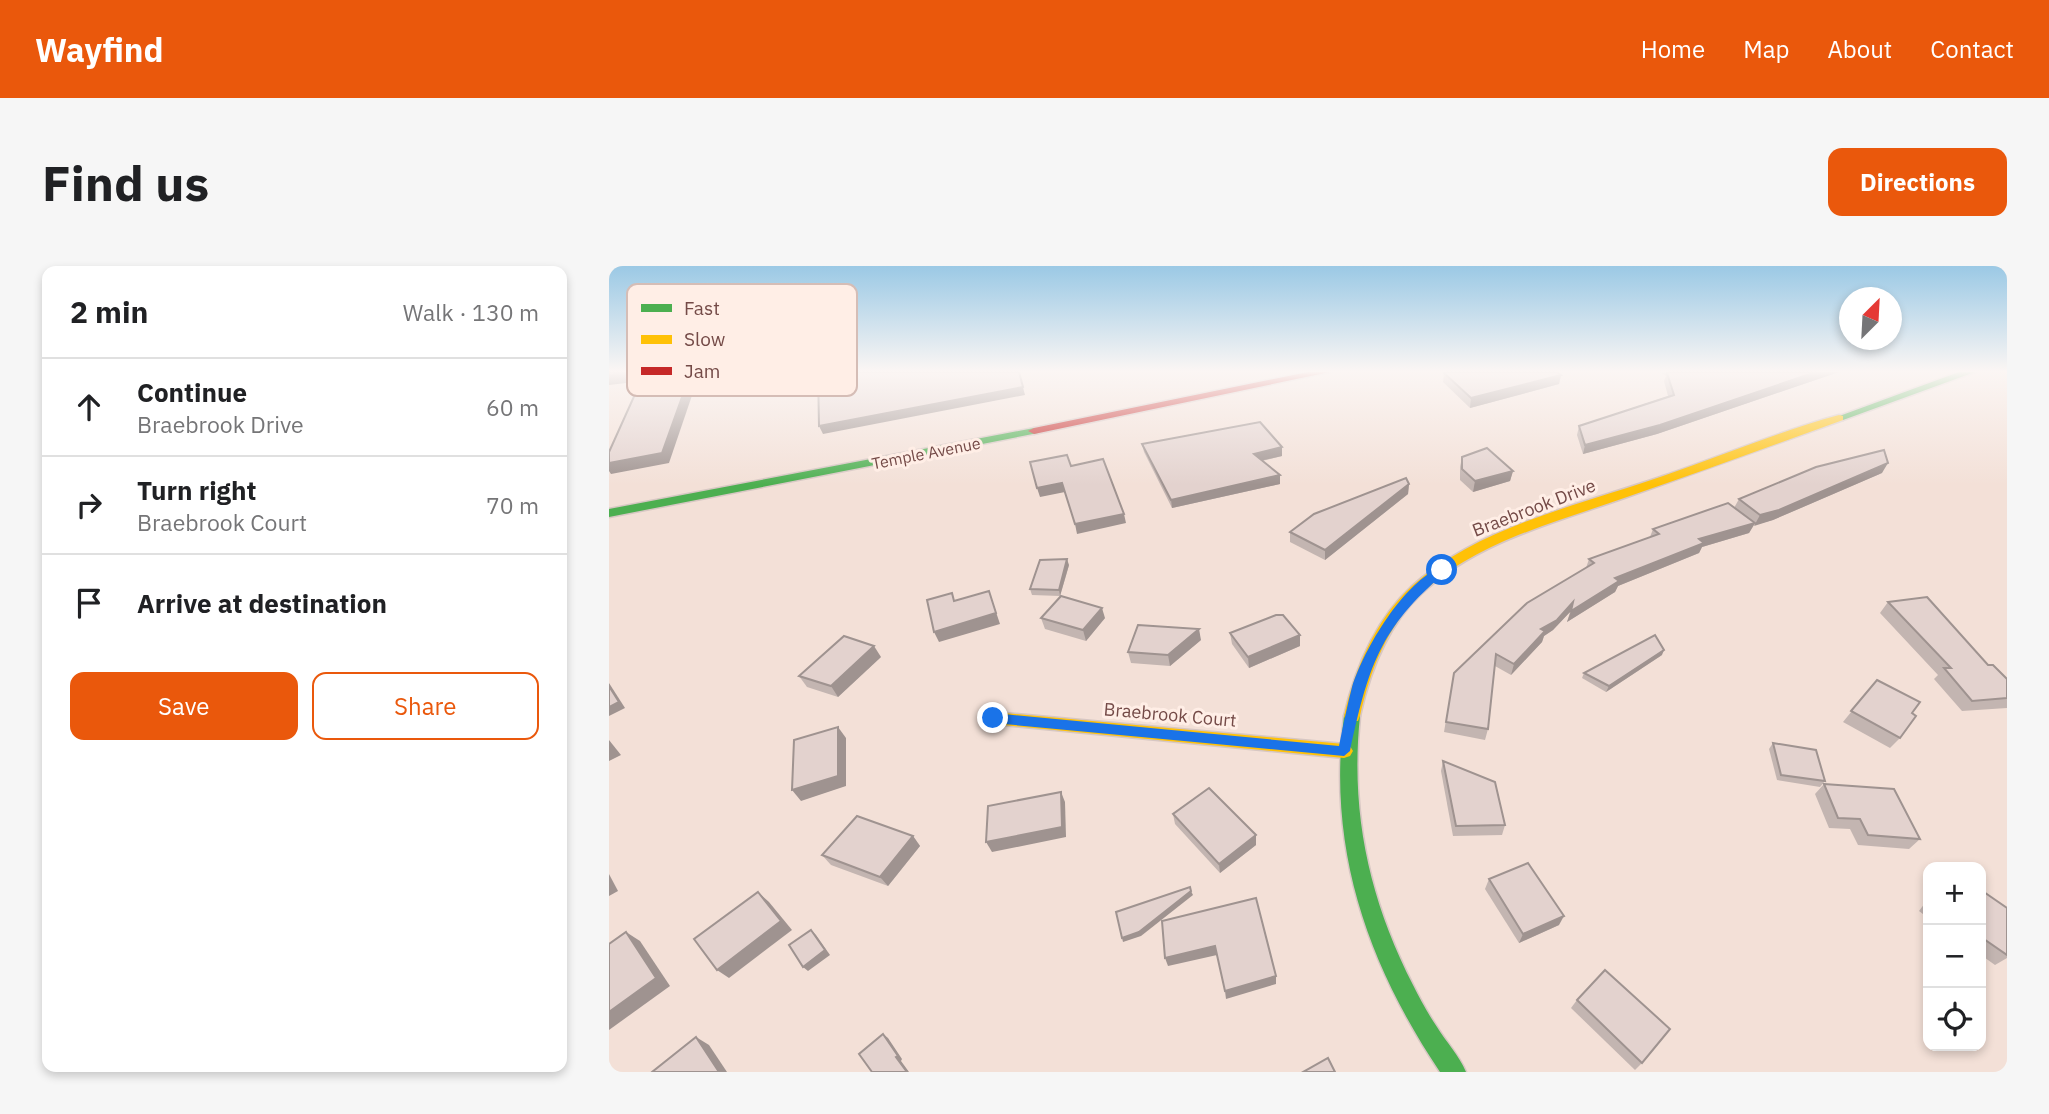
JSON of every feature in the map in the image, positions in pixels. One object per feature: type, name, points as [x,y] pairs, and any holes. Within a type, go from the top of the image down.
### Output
[{"type":"street","name":"Temple Avenue","points":[[609,513],[1138,410]]},
{"type":"street","name":"Braebrook Drive","points":[[1454,1072],[1419,1018],[1378,932],[1355,862],[1344,799],[1344,751],[1359,686],[1378,642],[1393,618],[1416,592],[1442,570],[1479,548],[1540,523],[1863,410]]},
{"type":"street","name":"Braebrook Court","points":[[993,718],[1344,751]]},
{"type":"shaded area","points":[[609,410],[2007,410],[2007,1072],[609,1072]]},
{"type":"building","points":[[628,410],[678,410],[662,453],[609,463],[609,452]]},
{"type":"building","points":[[819,410],[905,410],[819,426]]},
{"type":"building","points":[[1629,410],[1705,410],[1585,445],[1579,426]]},
{"type":"building","points":[[1260,422],[1282,447],[1254,454],[1280,475],[1171,500],[1142,444]]},
{"type":"building","points":[[1487,448],[1513,471],[1475,481],[1462,469],[1462,457]]},
{"type":"building","points":[[1884,450],[1888,463],[1779,510],[1760,515],[1739,499],[1816,467]]},
{"type":"building","points":[[1067,455],[1071,466],[1103,459],[1124,514],[1075,524],[1062,483],[1037,488],[1030,462]]},
{"type":"building","points":[[1406,478],[1409,484],[1325,550],[1290,532],[1314,514]]},
{"type":"building","points":[[1728,503],[1755,523],[1699,539],[1704,543],[1615,578],[1619,581],[1571,611],[1573,602],[1557,620],[1541,629],[1545,631],[1514,664],[1496,654],[1488,729],[1446,722],[1454,673],[1527,603],[1594,563],[1589,559],[1659,534],[1653,529]]},
{"type":"building","points":[[1067,559],[1059,590],[1030,589],[1040,560]]},
{"type":"building","points":[[989,591],[996,613],[934,632],[927,600],[952,593],[954,601]]},
{"type":"building","points":[[1061,596],[1102,608],[1083,630],[1041,618]]},
{"type":"building","points":[[1927,597],[1988,665],[1993,665],[2007,679],[2007,698],[1972,701],[1944,668],[1951,668],[1888,602]]},
{"type":"building","points":[[1276,615],[1283,615],[1300,635],[1248,657],[1230,633]]},
{"type":"building","points":[[1138,625],[1199,629],[1168,655],[1128,652]]},
{"type":"building","points":[[1655,635],[1664,650],[1609,686],[1584,673]]},
{"type":"building","points":[[844,636],[874,646],[831,686],[799,676]]},
{"type":"building","points":[[1877,680],[1920,702],[1912,713],[1916,716],[1900,738],[1851,711]]},
{"type":"building","points":[[609,686],[619,702],[609,707]]},
{"type":"building","points":[[838,727],[838,776],[792,790],[794,740]]},
{"type":"building","points":[[1773,743],[1816,750],[1825,781],[1781,775]]},
{"type":"building","points":[[1443,761],[1495,782],[1505,825],[1456,826]]},
{"type":"building","points":[[1824,784],[1894,789],[1920,839],[1868,835],[1860,819],[1838,818]]},
{"type":"building","points":[[1209,788],[1256,835],[1219,864],[1173,814]]},
{"type":"building","points":[[1061,792],[1062,827],[986,842],[988,806]]},
{"type":"building","points":[[857,816],[913,836],[880,877],[822,855]]},
{"type":"building","points":[[1528,863],[1564,916],[1523,934],[1489,879]]},
{"type":"building","points":[[1190,887],[1191,891],[1139,932],[1122,938],[1116,912]]},
{"type":"building","points":[[758,892],[781,921],[717,970],[694,939]]},
{"type":"building","points":[[1986,893],[2007,908],[2007,955],[1986,940]]},
{"type":"building","points":[[1256,898],[1276,976],[1225,991],[1215,946],[1165,958],[1162,921]]},
{"type":"building","points":[[811,930],[825,950],[803,967],[789,945]]},
{"type":"building","points":[[626,932],[656,978],[609,1012],[609,944]]},
{"type":"building","points":[[1605,970],[1670,1029],[1642,1063],[1577,1000]]},
{"type":"building","points":[[883,1034],[907,1072],[872,1072],[859,1054]]},
{"type":"building","points":[[696,1037],[719,1072],[652,1072]]},
{"type":"building","points":[[1328,1058],[1335,1072],[1303,1072]]},
{"type":"traffic: fast","points":[[1839,418],[1863,410]]},
{"type":"traffic: fast","points":[[609,513],[1034,431]]},
{"type":"traffic: fast","points":[[1352,716],[1347,761],[1348,807],[1368,903],[1405,994],[1454,1072]]},
{"type":"traffic: slow","points":[[1352,716],[1361,682],[1375,648],[1394,617],[1417,590],[1462,558],[1539,523],[1839,418]]},
{"type":"traffic: slow","points":[[993,718],[1344,751]]},
{"type":"traffic: jam","points":[[1034,431],[1139,410]]},
{"type":"route","points":[[993,718],[1344,751],[1359,686],[1378,642],[1393,618],[1416,592],[1442,570]]}]
